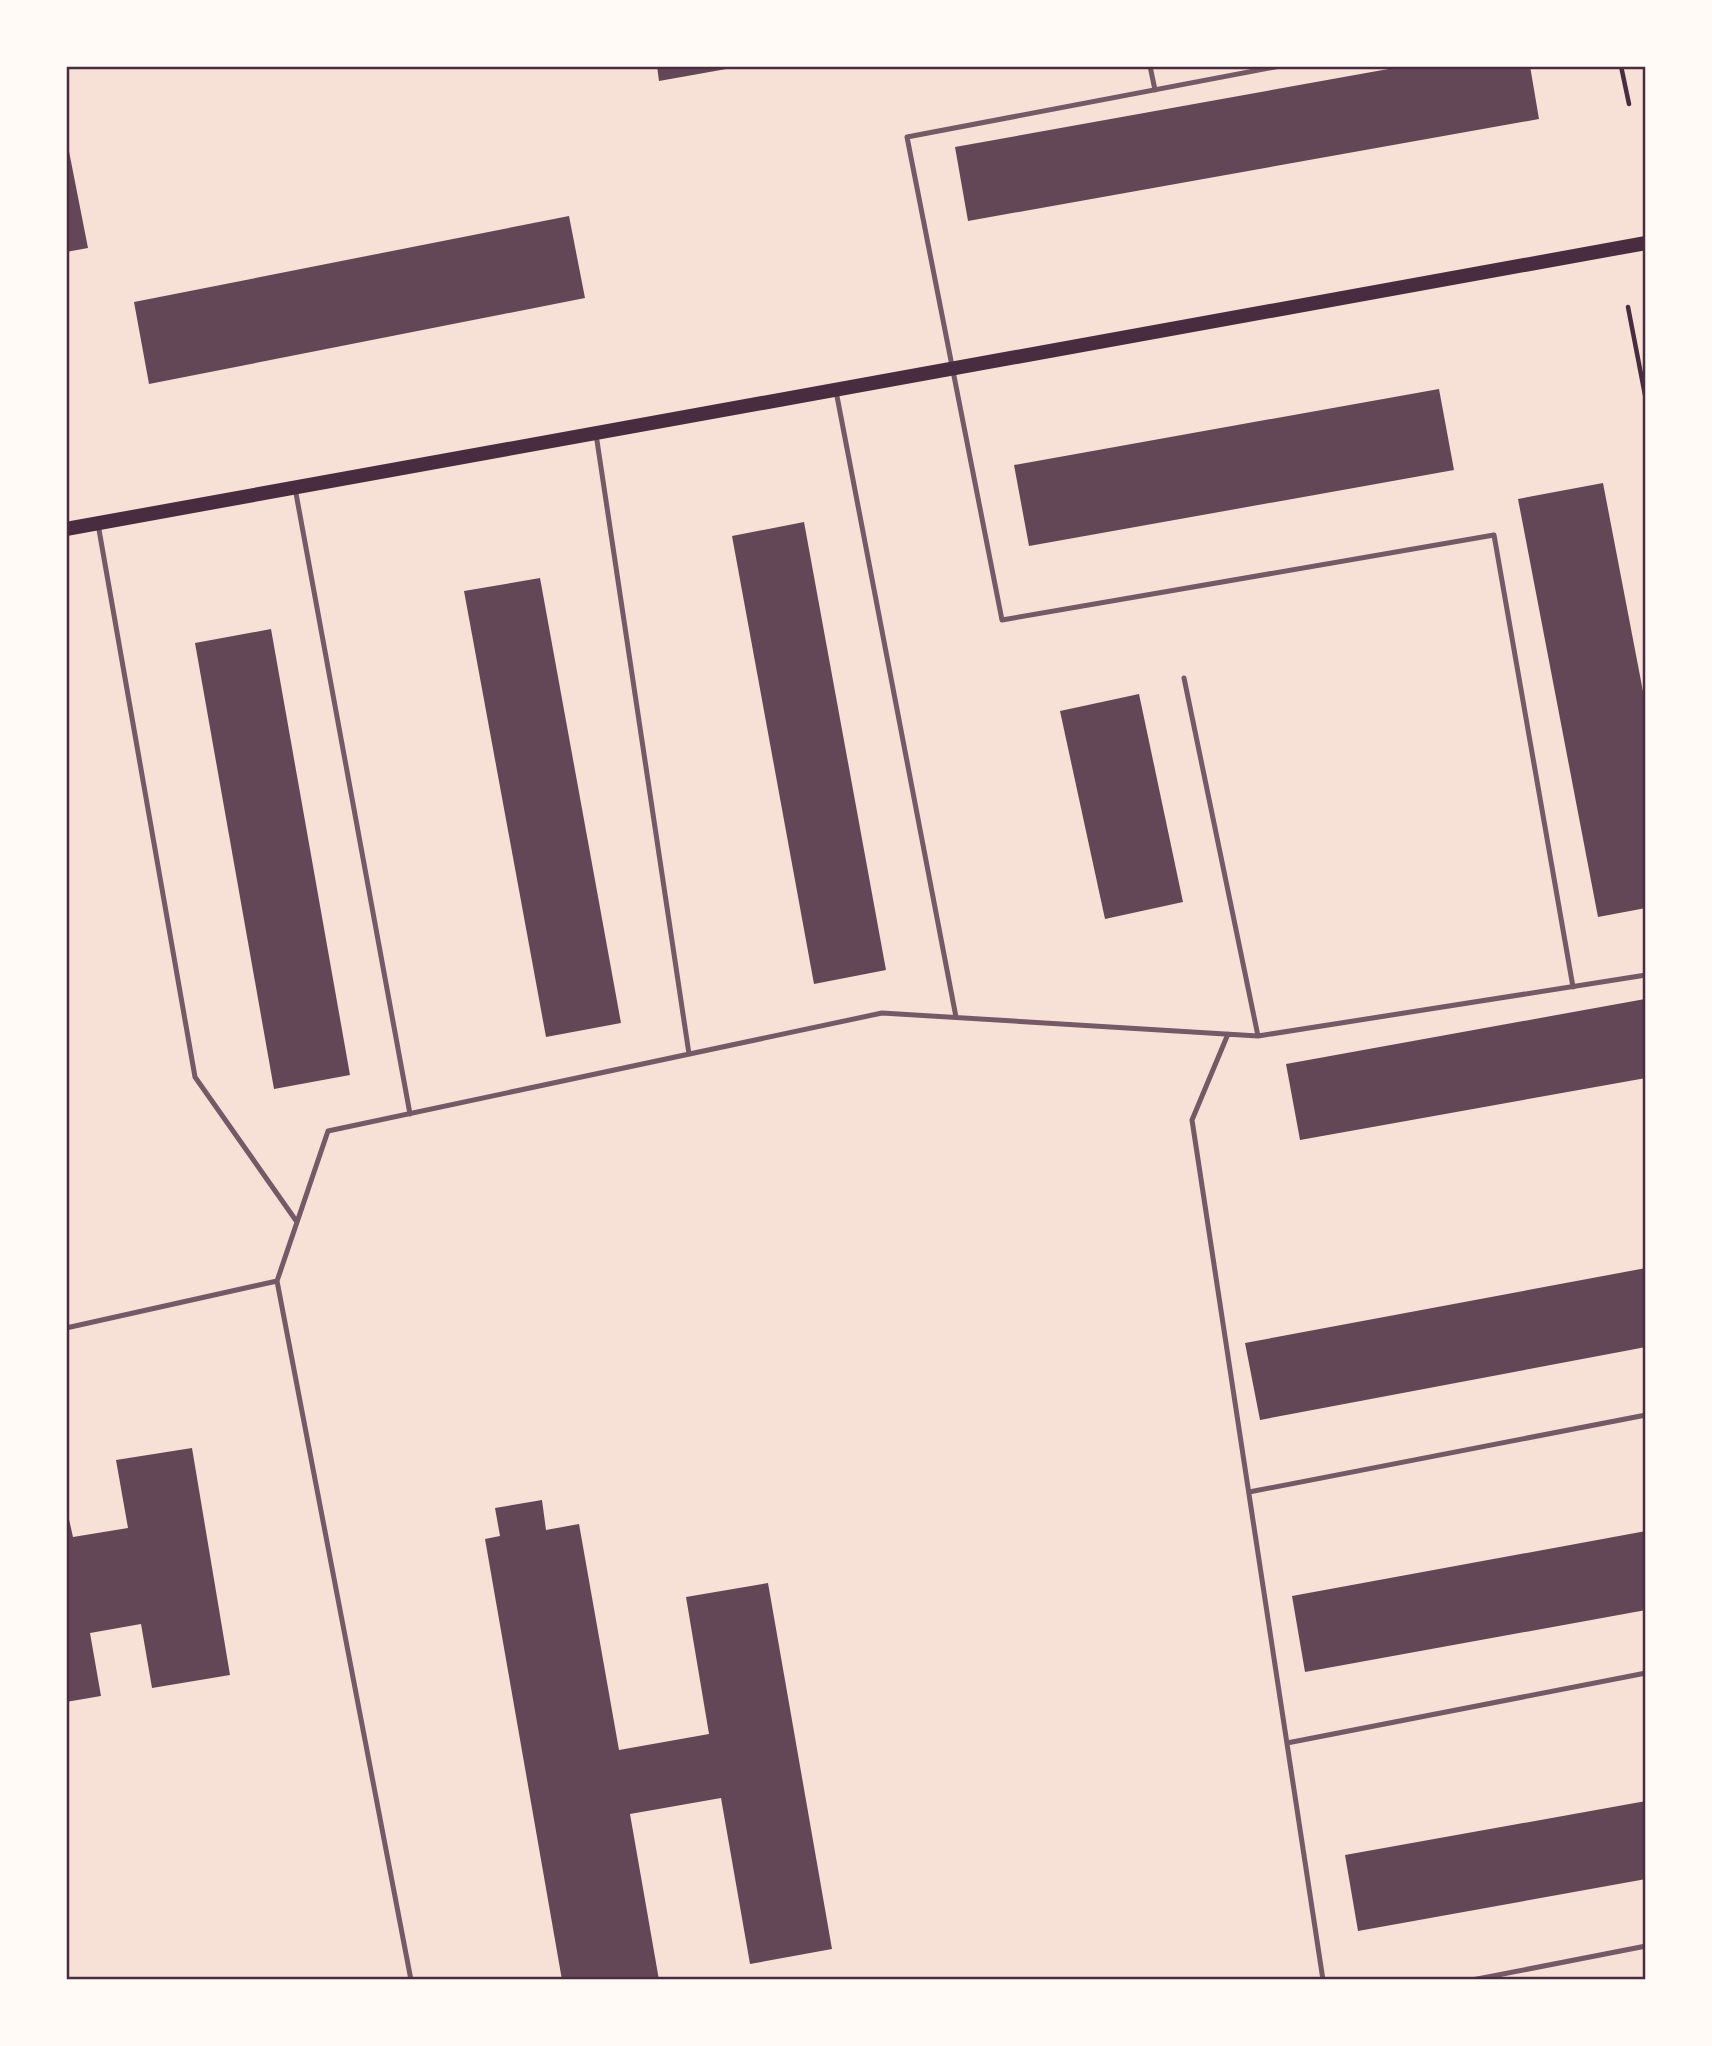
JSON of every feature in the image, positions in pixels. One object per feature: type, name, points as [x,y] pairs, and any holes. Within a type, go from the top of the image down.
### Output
[{"type":"main road","points":[[66,529],[1646,243]]},
{"type":"lane","points":[[1150,66],[1155,90]]},
{"type":"lane","points":[[1280,66],[906,137],[1002,620],[1494,535],[1573,987]]},
{"type":"lane","points":[[836,390],[956,1017]]},
{"type":"lane","points":[[596,433],[689,1054]]},
{"type":"lane","points":[[295,488],[410,1114]]},
{"type":"lane","points":[[98,523],[195,1077],[297,1222]]},
{"type":"lane","points":[[1184,678],[1258,1035]]},
{"type":"lane","points":[[411,1979],[277,1281],[328,1131],[881,1013],[1258,1035],[1646,975]]},
{"type":"lane","points":[[1227,1034],[1192,1120],[1323,1979]]},
{"type":"lane","points":[[66,1328],[277,1281]]},
{"type":"lane","points":[[1248,1492],[1646,1415]]},
{"type":"lane","points":[[1287,1743],[1646,1673]]},
{"type":"lane","points":[[1472,1979],[1646,1946]]},
{"type":"path","points":[[1621,66],[1629,104]]},
{"type":"path","points":[[1629,307],[1646,400]]},
{"type":"building","points":[[657,66],[732,66],[732,68],[659,81]]},
{"type":"building","points":[[1405,66],[1530,66],[1539,119],[968,221],[955,147]]},
{"type":"building","points":[[66,136],[88,248],[66,252]]},
{"type":"building","points":[[569,216],[585,298],[149,384],[134,302]]},
{"type":"building","points":[[1439,389],[1454,470],[1029,546],[1014,465]]},
{"type":"building","points":[[1603,483],[1646,707],[1646,908],[1598,917],[1518,499]]},
{"type":"building","points":[[804,522],[886,970],[814,984],[732,536]]},
{"type":"building","points":[[540,578],[621,1023],[546,1037],[464,591]]},
{"type":"building","points":[[271,629],[350,1075],[274,1089],[195,643]]},
{"type":"building","points":[[1139,694],[1183,902],[1105,919],[1060,711]]},
{"type":"building","points":[[1645,999],[1646,1078],[1300,1140],[1286,1064]]},
{"type":"building","points":[[1646,1268],[1646,1347],[1260,1420],[1245,1343]]},
{"type":"building","points":[[192,1448],[230,1675],[152,1688],[141,1624],[90,1633],[101,1696],[66,1702],[66,1506],[73,1537],[128,1528],[116,1460]]},
{"type":"building","points":[[542,1500],[546,1530],[579,1524],[619,1750],[709,1734],[686,1597],[768,1583],[832,1949],[750,1964],[721,1798],[630,1814],[659,1980],[562,1980],[485,1539],[500,1536],[495,1508]]},
{"type":"building","points":[[1646,1531],[1646,1610],[1305,1672],[1292,1596]]},
{"type":"building","points":[[1646,1801],[1646,1879],[1358,1931],[1345,1855]]}]
